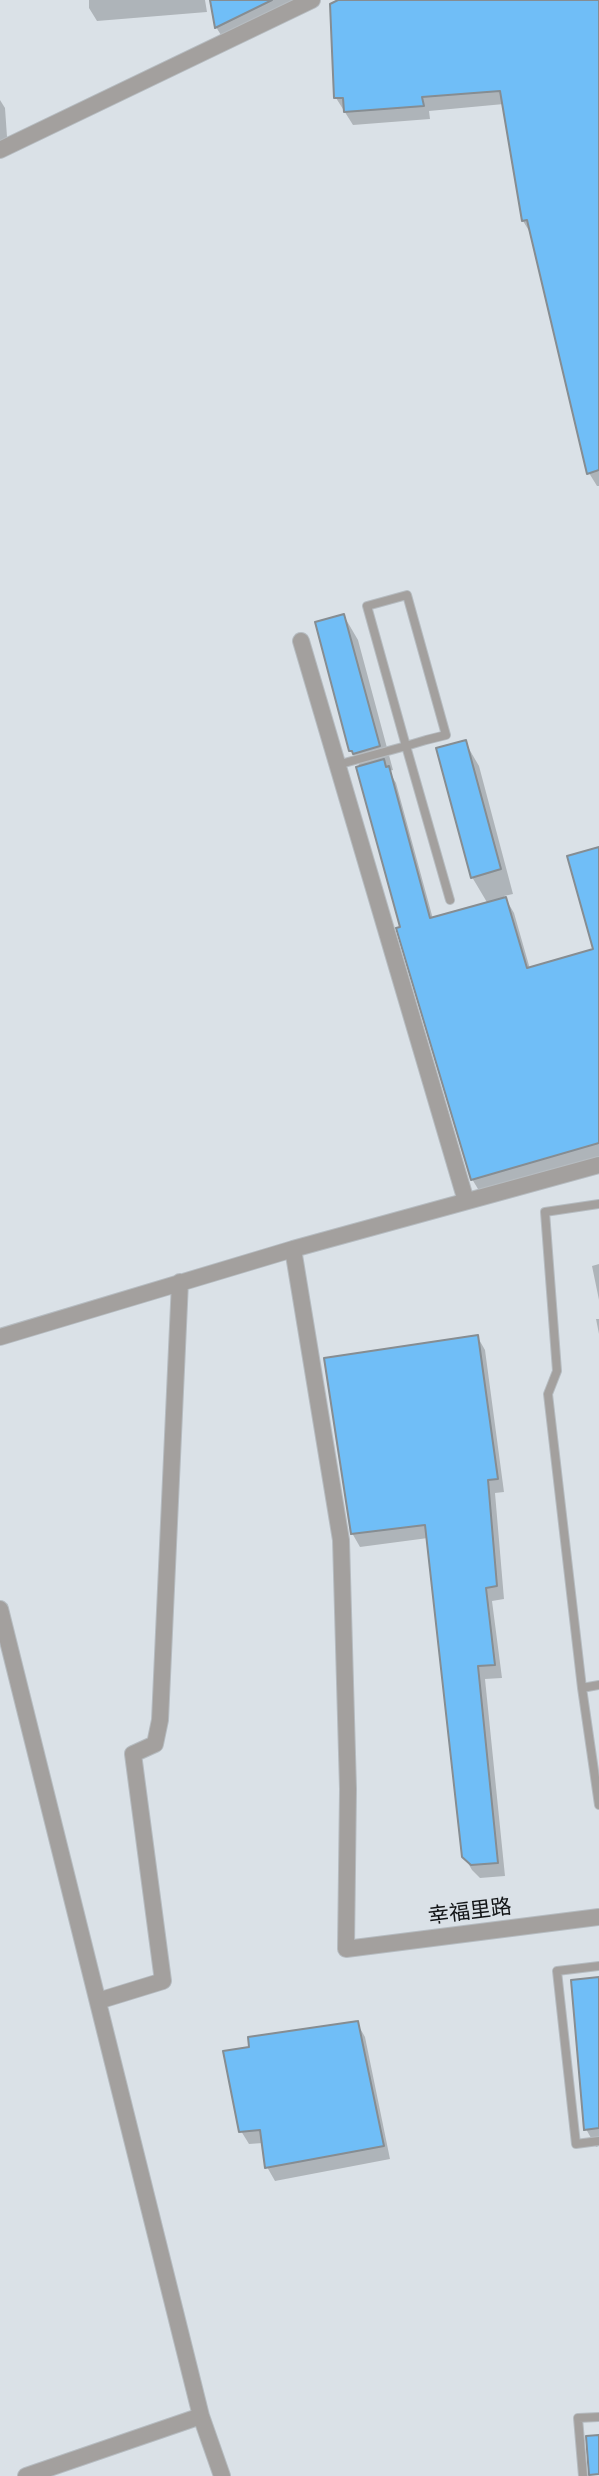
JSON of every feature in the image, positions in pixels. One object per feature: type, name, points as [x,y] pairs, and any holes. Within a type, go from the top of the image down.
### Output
[{"type":"street","points":[[0,149],[312,0]]},
{"type":"street","points":[[300,641],[466,1201]]},
{"type":"street","points":[[0,1336],[293,1249],[599,1165]]},
{"type":"street","name":"幸福里路","points":[[293,1249],[341,1540],[348,1789],[346,1949],[599,1917]]},
{"type":"street","points":[[98,2001],[163,1981],[133,1755],[155,1744],[160,1720],[180,1282]]},
{"type":"street","points":[[1,1620],[201,2416],[222,2476]]},
{"type":"street","points":[[26,2476],[201,2416]]},
{"type":"lane","points":[[337,765],[406,746],[446,735],[407,595],[367,606],[406,746],[450,900]]},
{"type":"lane","points":[[599,1204],[545,1212],[557,1371],[548,1394],[582,1688],[599,1805]]},
{"type":"lane","points":[[582,1688],[599,1685]]},
{"type":"lane","points":[[599,1966],[557,1971],[576,2144],[599,2141]]},
{"type":"lane","points":[[583,2476],[579,2418],[599,2417]]},
{"type":"building","points":[[210,0],[272,0],[215,28]]},
{"type":"building","points":[[338,0],[599,0],[599,470],[587,474],[527,220],[522,221],[500,91],[422,97],[424,106],[344,112],[343,98],[334,98],[330,4]]},
{"type":"building","points":[[344,614],[380,746],[353,754],[349,751],[315,622]]},
{"type":"building","points":[[466,740],[501,869],[471,878],[436,748]]},
{"type":"building","points":[[384,759],[386,767],[389,766],[430,918],[506,897],[527,968],[593,949],[567,856],[599,847],[599,1143],[471,1180],[396,928],[400,927],[356,767]]},
{"type":"building","points":[[478,1335],[498,1479],[488,1480],[497,1586],[486,1588],[495,1665],[478,1666],[498,1863],[471,1865],[462,1857],[425,1525],[351,1534],[324,1358]]},
{"type":"building","points":[[599,1977],[599,2128],[584,2130],[571,1980]]},
{"type":"building","points":[[358,2021],[384,2146],[265,2168],[260,2130],[239,2132],[223,2051],[249,2047],[248,2037]]},
{"type":"building","points":[[599,2435],[599,2474],[589,2475],[586,2436]]}]
